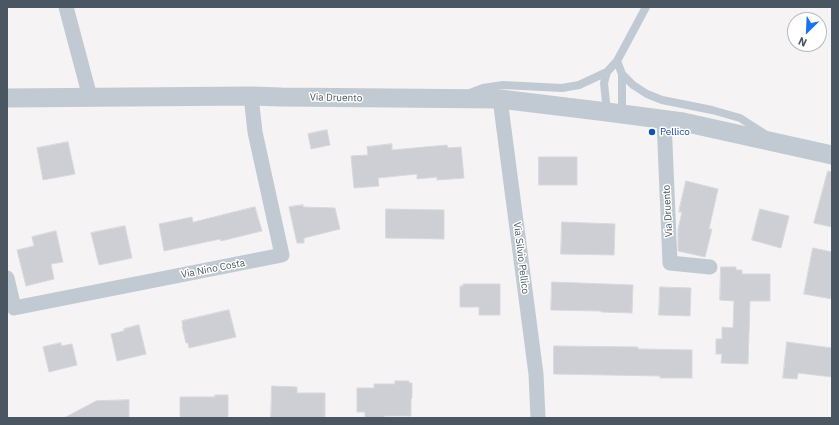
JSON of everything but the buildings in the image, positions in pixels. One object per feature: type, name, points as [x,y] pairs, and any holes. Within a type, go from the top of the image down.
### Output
[{"type":"street","points":[[66,7],[90,98]]},
{"type":"street","name":"Via Druento","points":[[7,98],[250,96],[500,99],[683,122],[832,155]]},
{"type":"street","name":"Via Nino Costa","points":[[7,278],[14,308],[282,255],[255,132],[250,96]]},
{"type":"street","name":"Via Silvio Pellico","points":[[500,99],[536,374],[538,418]]},
{"type":"street","name":"Via Druento","points":[[664,120],[670,263],[710,267]]},
{"type":"lane","points":[[456,99],[483,88],[503,85],[562,88],[579,85],[607,72],[617,61],[646,7]]},
{"type":"lane","points":[[617,61],[622,74],[633,85],[647,94],[662,100],[712,110],[740,118],[783,144]]},
{"type":"lane","points":[[607,72],[604,83],[614,113]]},
{"type":"lane","points":[[614,113],[622,74]]},
{"type":"place","name":"Pellico","points":[[652,132]]}]
